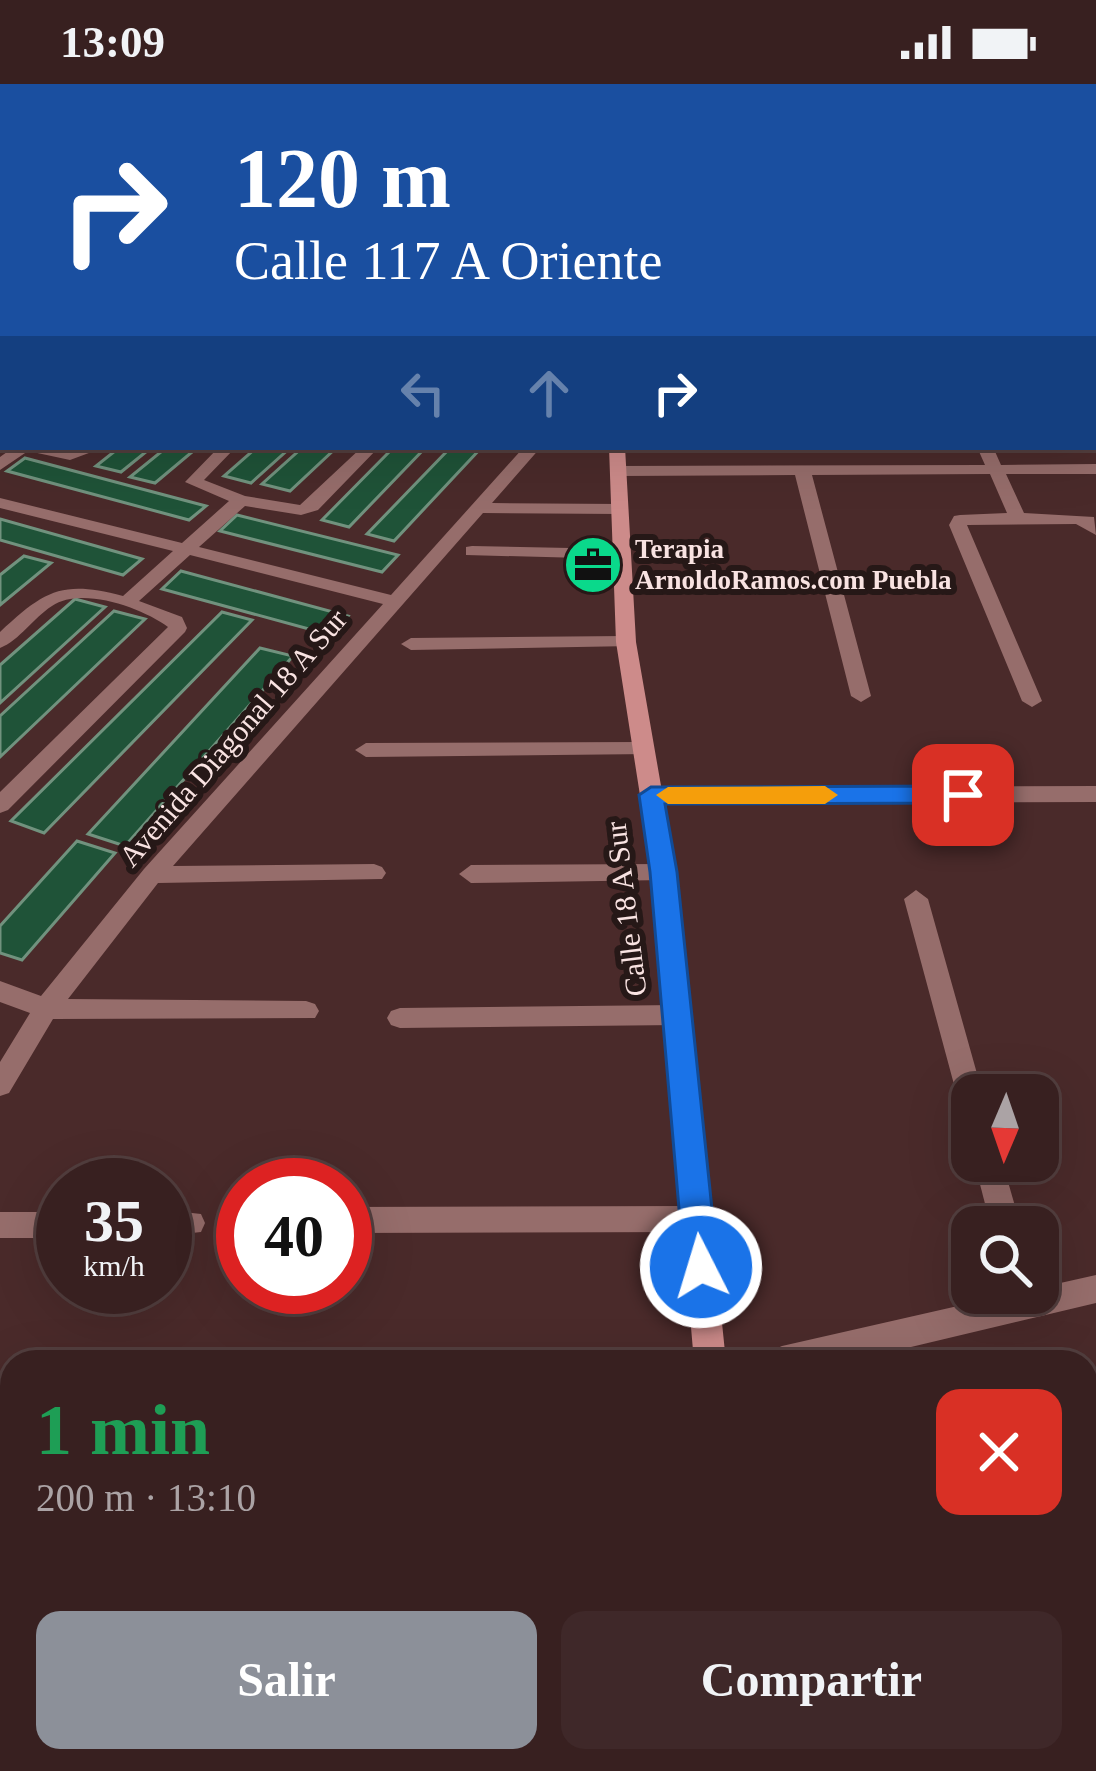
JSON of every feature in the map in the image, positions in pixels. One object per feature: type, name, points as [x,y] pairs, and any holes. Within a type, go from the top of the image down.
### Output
[{"type":"street","points":[[43,450],[70,455],[87,450]]},
{"type":"street","points":[[225,450],[193,482],[286,510],[312,506],[368,450]]},
{"type":"street","name":"Avenida Diagonal 18 A Sur","points":[[0,1085],[46,1009],[152,875],[530,450]]},
{"type":"street","points":[[987,450],[1018,518]]},
{"type":"street","points":[[618,459],[802,469],[1096,470]]},
{"type":"street","name":"Calle 18 A Sur","points":[[618,459],[626,642],[664,872],[709,1350]]},
{"type":"street","points":[[802,469],[861,696]]},
{"type":"street","points":[[126,603],[241,500]]},
{"type":"street","points":[[0,503],[394,601]]},
{"type":"street","points":[[478,508],[620,509]]},
{"type":"street","points":[[1032,700],[958,525],[970,518],[1076,519],[1088,521],[1096,530]]},
{"type":"street","points":[[472,551],[620,554]]},
{"type":"street","points":[[0,642],[59,594],[81,593],[126,603],[175,621],[178,628],[0,805]]},
{"type":"street","points":[[411,644],[626,642]]},
{"type":"street","points":[[366,750],[643,748]]},
{"type":"street","points":[[651,795],[1096,794]]},
{"type":"street","points":[[471,874],[664,872]]},
{"type":"street","points":[[152,875],[374,873]]},
{"type":"street","points":[[916,899],[964,1074]]},
{"type":"street","points":[[0,991],[46,1009],[306,1010]]},
{"type":"street","points":[[400,1018],[678,1016]]},
{"type":"street","points":[[372,1220],[697,1219]]},
{"type":"street","points":[[0,1225],[36,1225]]},
{"type":"street","points":[[1059,1295],[1096,1289]]},
{"type":"street","points":[[829,1350],[971,1314]]},
{"type":"building","points":[[116,450],[148,450],[121,472],[96,466]]},
{"type":"building","points":[[163,450],[194,450],[155,483],[130,477]]},
{"type":"building","points":[[254,450],[288,450],[251,483],[224,476]]},
{"type":"building","points":[[300,450],[334,450],[290,491],[262,484]]},
{"type":"building","points":[[391,450],[423,450],[349,527],[322,520]]},
{"type":"building","points":[[448,450],[479,450],[394,541],[367,534]]},
{"type":"building","points":[[25,458],[206,506],[189,520],[7,471]]},
{"type":"building","points":[[237,515],[398,555],[382,572],[220,531]]},
{"type":"building","points":[[0,519],[142,559],[123,575],[0,540]]},
{"type":"building","points":[[24,556],[51,563],[0,605],[0,575]]},
{"type":"building","points":[[181,571],[348,616],[331,635],[162,589]]},
{"type":"building","points":[[75,599],[105,607],[0,703],[0,665]]},
{"type":"building","points":[[114,611],[145,619],[0,757],[0,716]]},
{"type":"building","points":[[222,612],[252,620],[44,833],[11,821]]},
{"type":"building","points":[[260,648],[293,656],[125,846],[88,834]]},
{"type":"building","points":[[77,841],[115,853],[22,960],[0,953],[0,926]]},
{"type":"slow traffic","points":[[668,795],[825,795]]},
{"type":"place","name":"Terapia ArnoldoRamos.com Puebla","points":[[593,565]]},
{"type":"route","points":[[701,1267],[664,872],[651,795],[963,795]]}]
